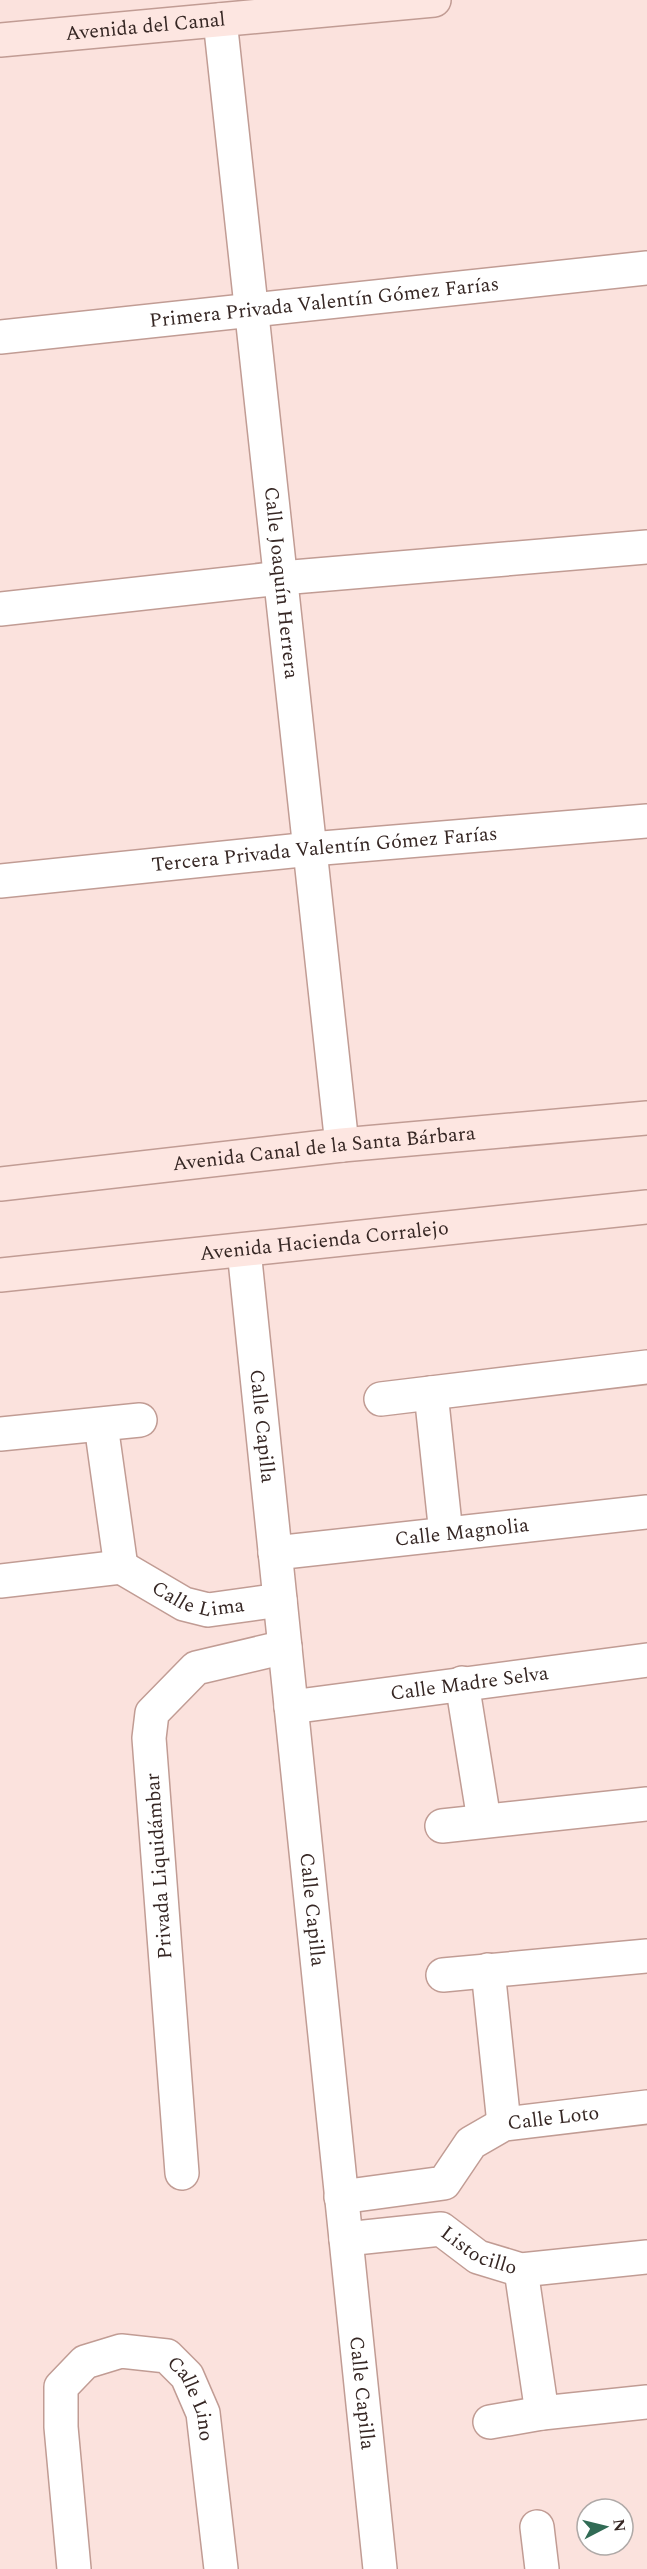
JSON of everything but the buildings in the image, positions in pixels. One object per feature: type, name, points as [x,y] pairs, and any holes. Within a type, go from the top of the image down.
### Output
[{"type":"main road","name":"Avenida del Canal","points":[[0,40],[220,20],[333,4],[434,0]]},
{"type":"main road","name":"Avenida Canal de la Santa Bárbara","points":[[0,1184],[342,1145],[647,1118]]},
{"type":"main road","name":"Avenida Hacienda Corralejo","points":[[0,1275],[647,1208]]},
{"type":"street","name":"Calle Joaquín Herrera","points":[[220,20],[342,1145]]},
{"type":"street","name":"Primera Privada Valentín Gómez Farías","points":[[0,337],[647,268]]},
{"type":"street","points":[[0,609],[280,578],[647,547]]},
{"type":"street","name":"Tercera Privada Valentín Gómez Farías","points":[[0,881],[311,849],[647,821]]},
{"type":"street","name":"Calle Capilla","points":[[244,1250],[380,2569]]},
{"type":"street","points":[[381,1399],[647,1367]]},
{"type":"street","points":[[431,1394],[447,1534]]},
{"type":"street","points":[[0,1434],[140,1420]]},
{"type":"street","points":[[0,1581],[121,1567],[101,1425]]},
{"type":"street","name":"Calle Magnolia","points":[[275,1553],[647,1512]]},
{"type":"street","name":"Calle Lima","points":[[121,1567],[184,1604],[208,1610],[280,1600]]},
{"type":"street","name":"Privada Liquidámbar","points":[[182,2173],[149,1738],[152,1713],[196,1668],[285,1647]]},
{"type":"street","name":"Calle Madre Selva","points":[[291,1707],[647,1660]]},
{"type":"street","points":[[462,1683],[484,1820]]},
{"type":"street","points":[[442,1826],[647,1804]]},
{"type":"street","points":[[443,1975],[647,1956]]},
{"type":"street","points":[[488,1970],[504,2124]]},
{"type":"street","name":"Calle Loto","points":[[341,2197],[444,2183],[471,2143],[504,2124],[647,2107]]},
{"type":"street","name":"Listocillo","points":[[346,2239],[441,2229],[478,2257],[521,2270],[647,2257]]},
{"type":"street","points":[[521,2270],[542,2413]]},
{"type":"street","name":"Calle Lino","points":[[74,2569],[61,2427],[61,2387],[85,2362],[121,2351],[167,2356],[187,2376],[203,2413],[221,2569]]},
{"type":"street","points":[[490,2422],[542,2413],[647,2402]]},
{"type":"street","points":[[537,2527],[542,2569]]}]
